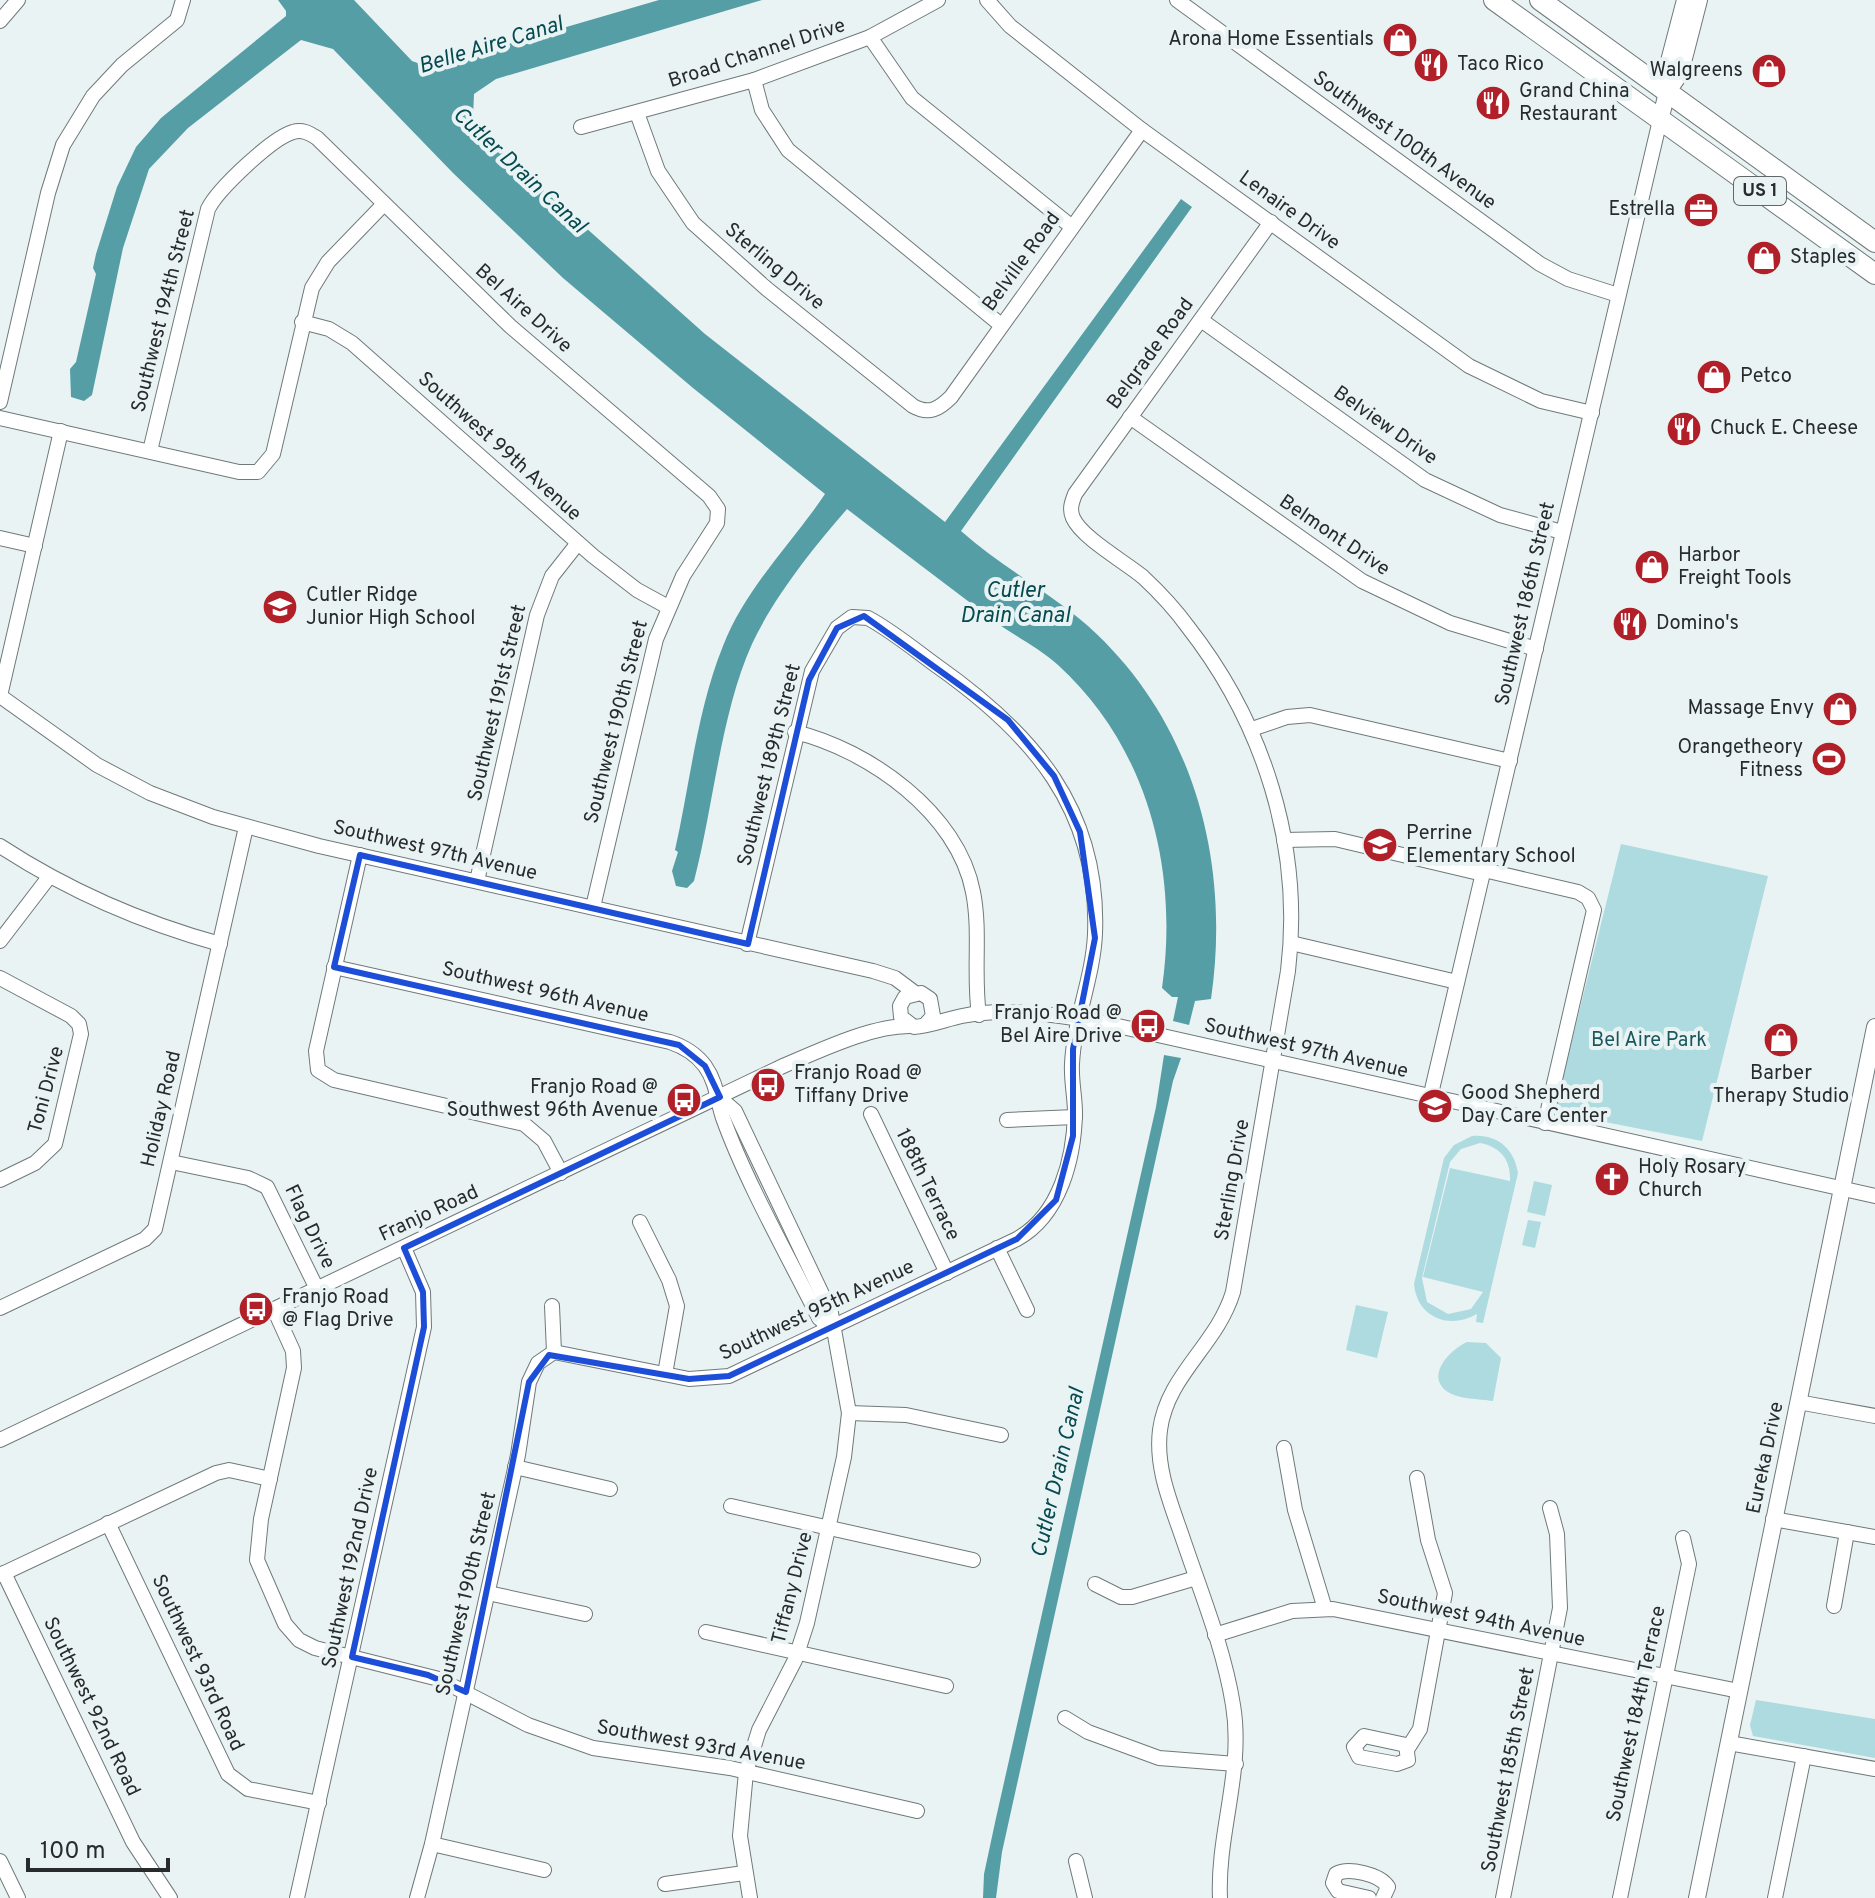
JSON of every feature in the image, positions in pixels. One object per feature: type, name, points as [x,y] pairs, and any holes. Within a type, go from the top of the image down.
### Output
[{"type":"highway","name":"US 1","points":[[1494,0],[1867,269]]},
{"type":"highway","name":"US 1","points":[[1540,0],[1875,242]]},
{"type":"highway","points":[[1867,269],[1875,242]]},
{"type":"main road","points":[[1660,120],[1667,93],[1668,65],[1685,0]]},
{"type":"main road","points":[[1667,93],[1680,74],[1699,0]]},
{"type":"main road","name":"Eureka Drive","points":[[1697,1898],[1875,1027]]},
{"type":"street","points":[[0,21],[18,0]]},
{"type":"street","name":"Broad Channel Drive","points":[[581,127],[754,80],[870,37],[938,0]]},
{"type":"street","name":"Lenaire Drive","points":[[987,0],[1010,26],[1142,130],[1483,374],[1541,401],[1592,413]]},
{"type":"street","name":"Southwest 100th Avenue","points":[[1177,0],[1540,264],[1568,279],[1618,295]]},
{"type":"street","points":[[0,402],[48,193],[63,145],[79,116],[103,84],[171,25],[183,3]]},
{"type":"street","points":[[870,37],[912,98],[1072,227]]},
{"type":"street","points":[[754,80],[766,117],[788,150],[1001,325]]},
{"type":"street","name":"Sterling Drive","points":[[637,113],[663,179],[686,215],[709,240],[913,406],[931,411]]},
{"type":"street","name":"Southwest 186th Street","points":[[1430,1098],[1660,120]]},
{"type":"street","name":"Belville Road","points":[[931,411],[951,397],[1142,130]]},
{"type":"street","name":"Bel Aire Drive","points":[[304,132],[317,138],[521,336],[709,496],[718,511]]},
{"type":"street","name":"Southwest 194th Street","points":[[150,451],[208,209],[231,178],[287,135],[304,132]]},
{"type":"street","points":[[0,418],[239,472],[261,470],[274,450],[312,288],[326,264],[383,205]]},
{"type":"street","name":"Belgrade Road","points":[[1071,511],[1075,494],[1271,222]]},
{"type":"street","name":"Belview Drive","points":[[1201,320],[1425,480],[1500,515],[1562,532]]},
{"type":"street","name":"Southwest 99th Avenue","points":[[302,322],[329,329],[352,343],[578,543],[633,588],[668,607]]},
{"type":"street","name":"Belmont Drive","points":[[1130,417],[1362,581],[1450,623],[1536,649]]},
{"type":"street","points":[[0,696],[61,431]]},
{"type":"street","name":"Southwest 190th Street","points":[[593,907],[651,654],[668,607],[689,566],[716,526],[718,511]]},
{"type":"street","name":"Sterling Drive","points":[[1071,511],[1079,526],[1144,578],[1203,646],[1252,729],[1273,789],[1284,840],[1291,943],[1254,1183],[1230,1302],[1214,1337],[1172,1391],[1160,1428],[1162,1472],[1215,1635],[1234,1707],[1236,1764],[1221,1854],[1220,1898]]},
{"type":"street","points":[[0,538],[35,546]]},
{"type":"street","name":"Southwest 191st Street","points":[[477,881],[537,615],[552,576],[578,543]]},
{"type":"street","name":"Southwest 189th Street","points":[[747,944],[809,680],[826,644],[842,623],[861,616],[885,628],[1008,720],[1040,755],[1066,797],[1086,852],[1095,915],[1094,949],[1079,1019]]},
{"type":"street","name":"Southwest 97th Avenue","points":[[0,696],[81,756],[186,808],[246,827],[360,855],[873,971],[915,993]]},
{"type":"street","points":[[1252,729],[1287,717],[1310,715],[1510,761]]},
{"type":"street","points":[[795,732],[830,741],[852,752],[927,807],[950,834],[974,896],[979,1015]]},
{"type":"street","name":"Holiday Road","points":[[0,1308],[148,1236],[157,1224],[246,827]]},
{"type":"street","points":[[1284,840],[1335,839],[1578,892],[1593,907],[1594,919],[1545,1123]]},
{"type":"street","points":[[0,846],[49,877],[130,916],[220,944]]},
{"type":"street","points":[[360,855],[316,1051],[320,1073],[334,1080],[521,1123],[544,1141],[561,1173]]},
{"type":"street","points":[[0,941],[49,877]]},
{"type":"street","points":[[1291,943],[1457,982]]},
{"type":"street","name":"Southwest 96th Avenue","points":[[334,967],[679,1045],[705,1066],[720,1098]]},
{"type":"street","name":"Toni Drive","points":[[0,978],[71,1016],[79,1024],[81,1034],[55,1144],[35,1163],[0,1180]]},
{"type":"street","points":[[889,978],[900,1006],[909,1026],[925,1025],[933,1016],[933,1004],[926,996],[915,993],[900,1006]]},
{"type":"street","name":"Southwest 97th Avenue","points":[[933,1004],[959,1016]]},
{"type":"street","name":"Franjo Road","points":[[877,1032],[900,1006]]},
{"type":"street","name":"Southwest 97th Avenue","points":[[925,1025],[959,1016],[979,1015],[1079,1019],[1841,1191],[1875,1196]]},
{"type":"street","name":"Southwest 95th Avenue","points":[[554,1352],[698,1380],[729,1376],[1031,1230],[1056,1200],[1075,1117],[1072,1060],[1079,1019]]},
{"type":"street","name":"Franjo Road","points":[[0,1440],[813,1054],[877,1032],[909,1026]]},
{"type":"street","name":"Tiffany Drive","points":[[720,1098],[723,1117],[809,1299],[819,1318],[831,1328],[843,1367],[849,1413],[844,1457],[798,1652],[759,1730],[746,1772],[740,1820],[744,1873],[750,1898]]},
{"type":"street","name":"188th Terrace","points":[[871,1114],[947,1273]]},
{"type":"street","points":[[1007,1120],[1075,1117]]},
{"type":"street","name":"Flag Drive","points":[[171,1162],[253,1179],[267,1187],[317,1289]]},
{"type":"street","points":[[640,1222],[669,1280],[677,1306],[665,1374]]},
{"type":"street","name":"Southwest 192nd Drive","points":[[297,1898],[426,1316],[423,1292],[404,1248]]},
{"type":"street","points":[[997,1248],[1027,1310]]},
{"type":"street","points":[[552,1306],[554,1352]]},
{"type":"street","points":[[2,1574],[222,1471],[270,1479],[295,1365],[293,1351],[274,1309]]},
{"type":"street","name":"Southwest 190th Street","points":[[417,1898],[488,1593],[531,1375],[538,1363],[554,1352]]},
{"type":"street","points":[[1798,1402],[1875,1416]]},
{"type":"street","points":[[849,1413],[906,1415],[1001,1435]]},
{"type":"street","points":[[1284,1448],[1295,1510],[1325,1609]]},
{"type":"street","points":[[515,1467],[610,1489]]},
{"type":"street","points":[[1408,1748],[1420,1729],[1440,1632],[1444,1584],[1428,1540],[1417,1478]]},
{"type":"street","name":"Southwest 93rd Avenue","points":[[270,1479],[257,1541],[257,1560],[273,1603],[292,1634],[315,1648],[428,1675],[528,1725],[593,1748],[746,1772],[917,1811]]},
{"type":"street","points":[[731,1506],[973,1560]]},
{"type":"street","name":"Southwest 185th Street","points":[[1503,1898],[1552,1655],[1561,1585],[1557,1534],[1550,1508]]},
{"type":"street","points":[[1773,1519],[1875,1537]]},
{"type":"street","name":"Southwest 93rd Road","points":[[108,1523],[228,1774],[248,1789],[319,1803]]},
{"type":"street","points":[[1834,1606],[1847,1532]]},
{"type":"street","name":"Southwest 184th Terrace","points":[[1620,1898],[1689,1564],[1683,1538]]},
{"type":"street","name":"Southwest 92nd Road","points":[[2,1574],[129,1834],[170,1898]]},
{"type":"street","points":[[1095,1584],[1121,1597],[1132,1597],[1196,1578]]},
{"type":"street","points":[[488,1593],[585,1614]]},
{"type":"street","name":"Southwest 94th Avenue","points":[[1215,1635],[1292,1611],[1325,1609],[1739,1691]]},
{"type":"street","points":[[706,1632],[946,1686]]},
{"type":"street","points":[[1065,1718],[1088,1732],[1159,1758],[1236,1764]]},
{"type":"street","points":[[1729,1743],[1875,1769]]},
{"type":"street","points":[[1775,1898],[1804,1756]]},
{"type":"street","points":[[432,1844],[544,1870]]},
{"type":"street","points":[[0,1861],[18,1898]]},
{"type":"street","points":[[1076,1861],[1085,1898]]},
{"type":"street","points":[[1369,1898],[1338,1891],[1333,1883],[1336,1874],[1346,1871],[1382,1879],[1388,1887],[1384,1897]]},
{"type":"street","points":[[665,1884],[744,1873]]},
{"type":"highlighted area","points":[[864,616],[1008,720],[1054,776],[1080,832],[1095,938],[1073,1049],[1073,1136],[1056,1200],[1017,1239],[729,1376],[689,1379],[549,1355],[529,1382],[466,1692],[428,1675],[352,1657],[424,1327],[423,1292],[404,1248],[720,1097],[705,1066],[679,1045],[334,967],[360,855],[748,944],[809,680],[837,628]]},
{"type":"green space","name":"Bel Aire Park","points":[[1621,844],[1768,876],[1702,1141],[1554,1112]]},
{"type":"green space","points":[[1472,1136],[1497,1140],[1509,1150],[1518,1173],[1483,1323],[1476,1322],[1477,1314],[1456,1321],[1436,1318],[1421,1305],[1414,1284],[1444,1158],[1454,1145]],"holes":[[[1480,1143],[1494,1148],[1503,1156],[1509,1167],[1510,1181],[1450,1168],[1423,1277],[1483,1292],[1471,1309],[1448,1314],[1427,1302],[1422,1278],[1450,1162],[1461,1149]]]},
{"type":"green space","points":[[1534,1181],[1552,1185],[1545,1216],[1527,1212]]},
{"type":"green space","points":[[1528,1220],[1541,1222],[1535,1248],[1522,1245]]},
{"type":"green space","points":[[1356,1305],[1388,1312],[1377,1358],[1346,1350]]},
{"type":"green space","points":[[1467,1342],[1486,1343],[1501,1358],[1493,1401],[1457,1396],[1441,1386],[1439,1371],[1442,1364]]},
{"type":"green space","points":[[1756,1700],[1875,1719],[1875,1758],[1753,1736],[1750,1725]]},
{"type":"water","points":[[278,0],[354,0],[412,61],[429,67],[659,0],[762,0],[496,79],[474,94],[473,117],[539,186],[705,334],[945,522],[1181,199],[1192,207],[961,531],[1088,626],[1125,664],[1155,705],[1179,750],[1197,797],[1209,846],[1215,896],[1216,948],[1211,999],[1195,1001],[1189,1025],[1173,1021],[1178,997],[1172,997],[1162,988],[1166,899],[1160,856],[1150,813],[1135,772],[1115,733],[1089,698],[1058,665],[993,620],[847,509],[795,574],[752,644],[741,671],[725,730],[694,881],[687,888],[676,886],[672,871],[678,852],[675,850],[695,747],[723,646],[756,585],[825,494],[563,278],[453,173],[333,49],[301,40],[188,128],[149,169],[123,248],[92,395],[84,401],[71,397],[70,369],[76,362],[96,274],[93,268],[96,254],[117,187],[136,147],[161,118],[286,16]]},
{"type":"water","name":"Cutler Drain Canal","points":[[1164,1055],[1181,1058],[1173,1081],[1002,1852],[996,1898],[983,1898],[984,1874],[996,1818],[1156,1107]]},
{"type":"place","name":"Arona Home Essentials","points":[[1400,40]]},
{"type":"place","name":"Taco Rico","points":[[1431,65]]},
{"type":"place","name":"Walgreens","points":[[1769,71]]},
{"type":"place","name":"Grand China Restaurant","points":[[1493,103]]},
{"type":"place","name":"Estrella","points":[[1701,210]]},
{"type":"place","name":"Staples","points":[[1764,258]]},
{"type":"place","name":"Petco","points":[[1714,377]]},
{"type":"place","name":"Chuck E. Cheese","points":[[1684,429]]},
{"type":"place","name":"Harbor Freight Tools","points":[[1652,567]]},
{"type":"place","name":"Cutler Ridge Junior High School","points":[[280,607]]},
{"type":"place","name":"Domino's","points":[[1630,624]]},
{"type":"place","name":"Massage Envy","points":[[1840,709]]},
{"type":"place","name":"Orangetheory Fitness","points":[[1829,759]]},
{"type":"place","name":"Perrine Elementary School","points":[[1380,845]]},
{"type":"place","name":"Franjo Road @ Bel Aire Drive","points":[[1148,1026]]},
{"type":"place","name":"Barber Therapy Studio","points":[[1781,1040]]},
{"type":"place","name":"Franjo Road @ Tiffany Drive","points":[[768,1085]]},
{"type":"place","name":"Franjo Road @ Southwest 96th Avenue","points":[[684,1100]]},
{"type":"place","name":"Good Shepherd Day Care Center","points":[[1435,1106]]},
{"type":"place","name":"Holy Rosary Church","points":[[1612,1179]]},
{"type":"place","name":"Franjo Road @ Flag Drive","points":[[256,1309]]},
{"type":"water label","name":"Belle Aire Canal","points":[[491,46]]}]
